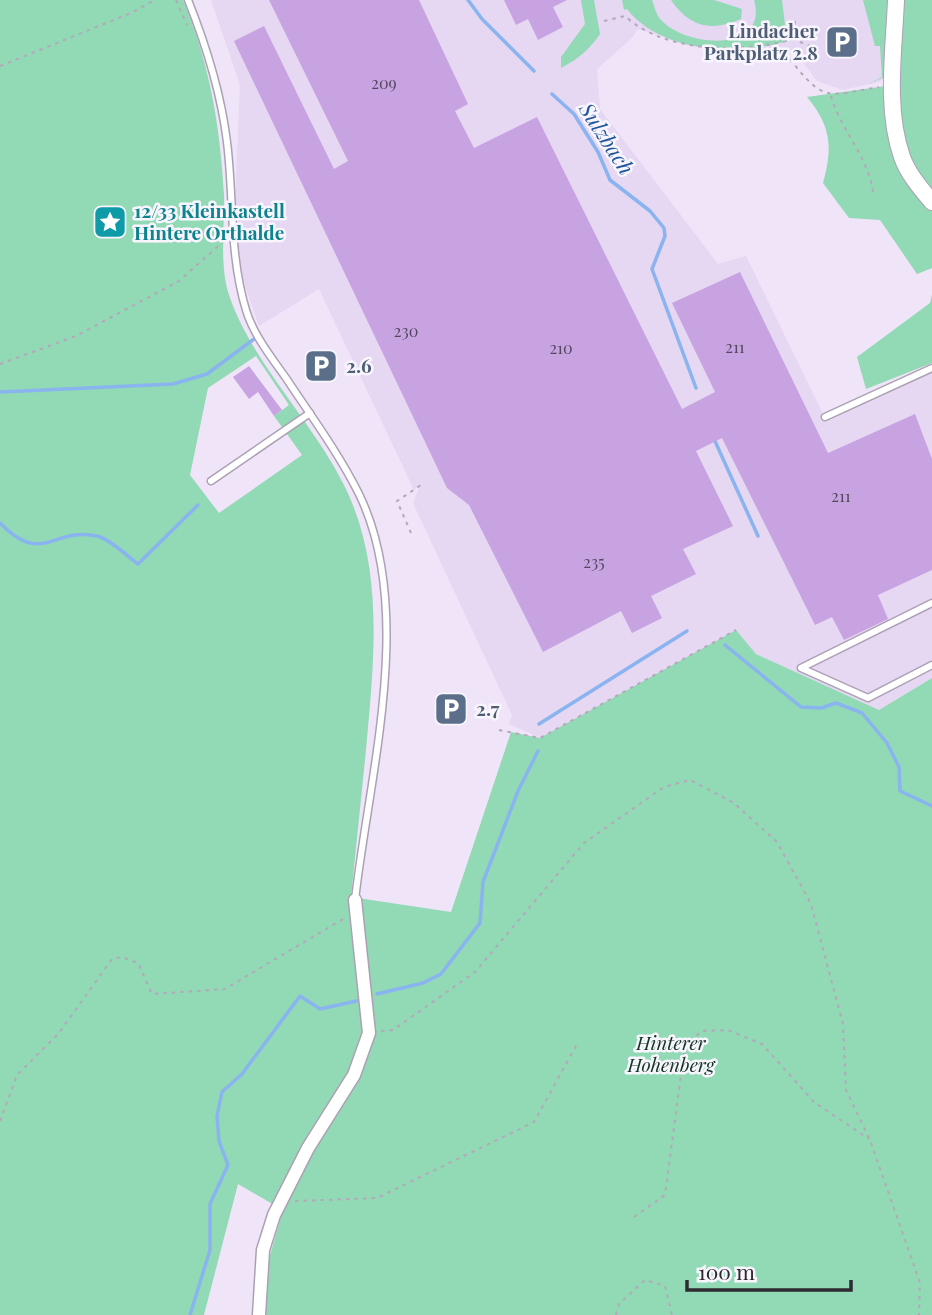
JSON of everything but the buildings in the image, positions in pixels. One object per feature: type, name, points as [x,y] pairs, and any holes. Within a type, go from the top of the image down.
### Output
[{"type":"street","points":[[896,0],[894,85],[902,158],[916,183],[932,202]]},
{"type":"street","points":[[259,1315],[263,1250],[282,1201],[308,1148],[354,1075],[369,1033],[355,906]]},
{"type":"lane","points":[[188,0],[201,33],[227,143],[231,235],[246,311],[261,342],[334,447],[359,495],[373,534],[387,608],[382,713],[355,906]]},
{"type":"lane","points":[[825,417],[932,368]]},
{"type":"lane","points":[[211,481],[310,413]]},
{"type":"lane","points":[[932,603],[801,668],[868,698],[932,665]]},
{"type":"path","points":[[0,66],[131,13],[155,0]]},
{"type":"path","points":[[604,20],[625,16],[638,29],[699,48],[770,46],[793,39],[822,51]]},
{"type":"path","points":[[793,39],[795,21]]},
{"type":"path","points":[[790,60],[813,89],[831,95],[894,85]]},
{"type":"path","points":[[831,95],[838,120],[867,166],[873,192]]},
{"type":"path","points":[[0,364],[76,337],[179,281],[231,235]]},
{"type":"path","points":[[411,533],[397,501],[421,485]]},
{"type":"path","points":[[499,730],[540,738],[736,630]]},
{"type":"path","points":[[369,1033],[393,1030],[475,972],[584,843],[664,787],[690,780],[734,803],[777,842],[811,904],[843,1024],[846,1090],[870,1140],[920,1283],[919,1315]]},
{"type":"path","points":[[0,1121],[17,1075],[59,1033],[112,960],[122,957],[138,964],[152,994],[225,989],[355,906]]},
{"type":"path","points":[[634,1217],[665,1195],[685,1045],[702,1031],[728,1030],[762,1044],[814,1102],[870,1140]]},
{"type":"path","points":[[282,1201],[377,1198],[534,1122],[577,1044]]},
{"type":"path","points":[[616,1315],[620,1304],[645,1280],[665,1286],[672,1315]]},
{"type":"shaded area","points":[[211,0],[889,0],[889,75],[879,82],[843,90],[817,81],[796,53],[700,48],[638,29],[632,38],[597,69],[600,109],[718,264],[746,256],[824,416],[932,364],[932,678],[879,710],[756,654],[736,630],[540,738],[509,724],[512,715],[413,503],[420,486],[414,490],[319,289],[259,326],[243,280],[234,223],[240,85]]},
{"type":"green space","name":"Hinterer Hohenberg","points":[[0,0],[183,0],[207,72],[220,144],[224,195],[224,271],[229,295],[252,344],[316,438],[344,485],[366,548],[371,581],[373,649],[351,897],[451,912],[511,732],[540,738],[736,630],[756,654],[879,710],[932,678],[932,1315],[263,1315],[266,1269],[283,1210],[238,1184],[204,1315],[0,1315]],"holes":[[[256,356],[289,405],[274,416],[302,455],[219,513],[190,475],[208,388]]]},
{"type":"green space","points":[[581,0],[594,0],[600,34],[583,54],[561,68],[561,57],[585,24]]},
{"type":"green space","points":[[622,0],[652,0],[658,16],[669,27],[701,39],[720,41],[736,38],[749,30],[755,18],[754,0],[782,0],[787,41],[746,49],[701,47],[679,42],[641,23],[627,9],[624,10]]},
{"type":"green space","points":[[671,0],[714,0],[742,9],[741,19],[721,25],[703,25],[686,17]]},
{"type":"green space","points":[[863,0],[889,0],[889,75],[868,84],[882,77],[880,46],[875,46]]},
{"type":"green space","points":[[902,0],[932,0],[932,268],[917,274],[880,220],[849,218],[823,183],[828,158],[828,137],[821,118],[807,97],[893,85]]},
{"type":"green space","points":[[932,295],[932,363],[866,389],[857,357],[930,303]]},
{"type":"waterway","name":"Sulzbach","points":[[468,0],[482,19],[534,71]]},
{"type":"waterway","name":"Sulzbach","points":[[552,94],[574,114],[598,152],[610,180],[650,211],[664,228],[665,236],[652,269],[696,388]]},
{"type":"waterway","points":[[0,392],[173,384],[207,374],[254,339]]},
{"type":"waterway","name":"Sulzbach","points":[[714,439],[758,536]]},
{"type":"waterway","points":[[0,523],[15,536],[38,544],[82,534],[97,536],[113,544],[138,564],[198,505]]},
{"type":"waterway","points":[[539,724],[687,631]]},
{"type":"waterway","name":"Sulzbach","points":[[725,645],[801,707],[821,708],[836,703],[862,713],[887,743],[899,767],[900,791],[932,806]]},
{"type":"waterway","points":[[377,994],[423,983],[441,974],[480,923],[483,882],[518,791],[538,751]]},
{"type":"waterway","points":[[190,1315],[210,1250],[210,1204],[228,1165],[219,1141],[217,1116],[222,1092],[242,1074],[300,996],[320,1009],[361,1000]]},
{"type":"place","name":"Lindacher Parkplatz 2.8","points":[[842,42]]},
{"type":"place","name":"12/33 Kleinkastell Hintere Orthalde","points":[[110,222]]},
{"type":"place","name":"2.6","points":[[321,366]]},
{"type":"place","name":"2.7","points":[[451,709]]}]
